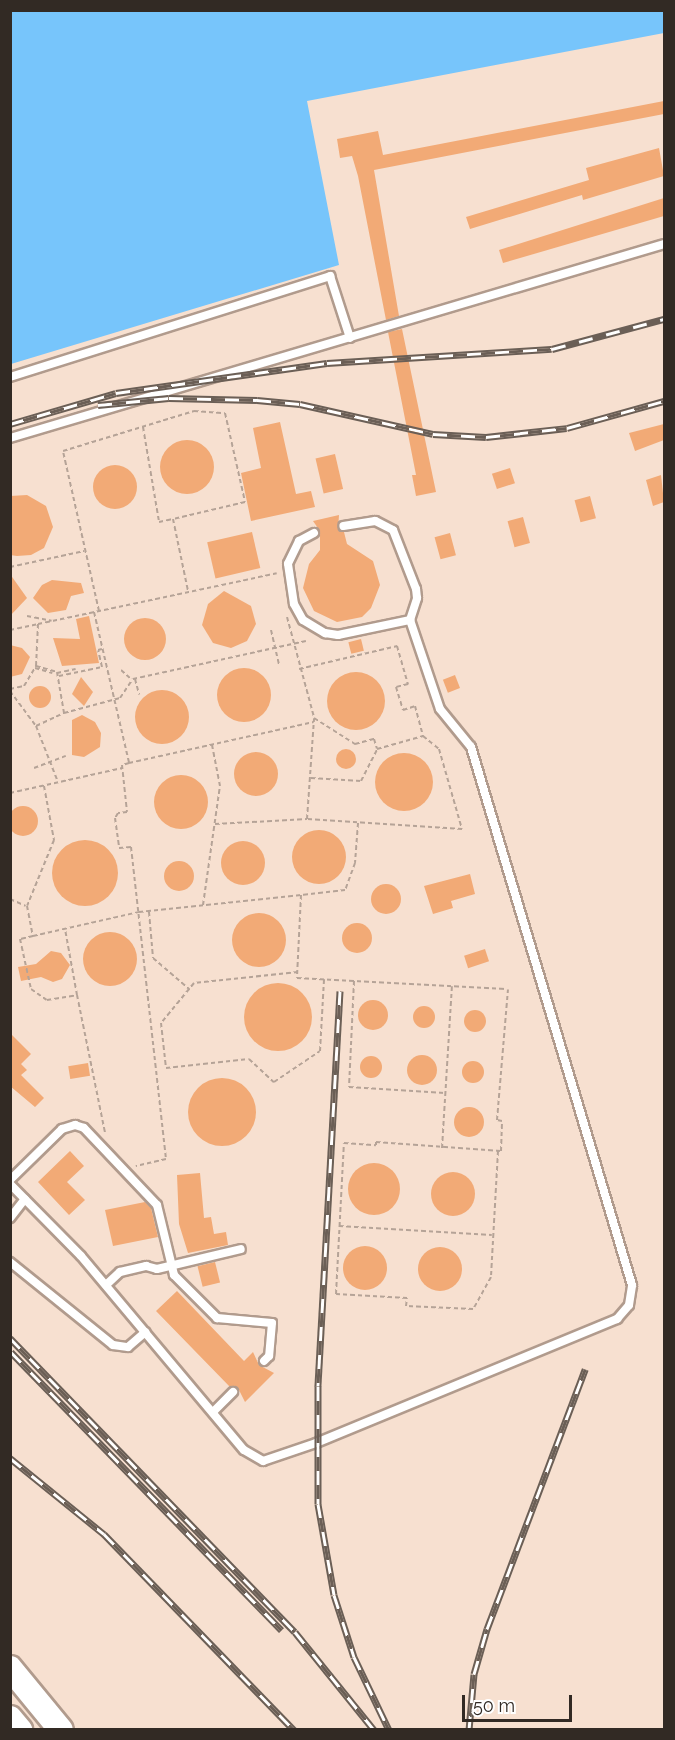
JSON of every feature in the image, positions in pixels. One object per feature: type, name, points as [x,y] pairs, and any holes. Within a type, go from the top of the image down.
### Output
[{"type":"main road","points":[[10,1668],[62,1730]]},
{"type":"main road","points":[[10,1718],[20,1730]]},
{"type":"lane","points":[[10,438],[664,244]]},
{"type":"lane","points":[[10,377],[330,276],[350,338]]},
{"type":"lane","points":[[264,1361],[269,1356],[272,1323],[217,1318],[174,1275],[157,1205],[84,1128],[75,1125],[62,1129],[10,1182],[106,1286],[249,1455],[270,1460],[617,1319],[629,1305],[632,1295],[471,747],[440,709],[410,620],[417,598],[416,589],[393,530],[375,521],[343,526]]},
{"type":"lane","points":[[314,532],[299,541],[288,564],[294,603],[303,620],[325,633],[338,635],[410,620]]},
{"type":"lane","points":[[10,1218],[26,1199]]},
{"type":"lane","points":[[106,1286],[120,1272],[171,1265],[241,1249]]},
{"type":"lane","points":[[10,1262],[113,1345],[128,1347],[145,1332]]},
{"type":"lane","points":[[214,1411],[233,1392]]},
{"type":"path","points":[[99,611],[63,451],[194,411],[225,413],[245,502],[159,522],[143,427]]},
{"type":"path","points":[[173,519],[188,591]]},
{"type":"path","points":[[10,567],[85,551]]},
{"type":"path","points":[[10,630],[276,571],[279,581]]},
{"type":"path","points":[[94,612],[129,763]]},
{"type":"path","points":[[286,612],[314,720],[307,819]]},
{"type":"path","points":[[27,616],[52,621]]},
{"type":"path","points":[[39,624],[35,667],[24,686],[10,690],[36,726],[58,783]]},
{"type":"path","points":[[271,630],[279,665]]},
{"type":"path","points":[[36,726],[64,713],[120,698],[134,679],[306,641]]},
{"type":"path","points":[[215,824],[307,819],[462,829],[439,749],[423,736],[415,706],[403,710],[396,687],[408,684],[397,646],[299,669]]},
{"type":"path","points":[[35,667],[58,675],[102,667],[98,650],[102,649]]},
{"type":"path","points":[[35,667],[52,674]]},
{"type":"path","points":[[58,675],[76,669]]},
{"type":"path","points":[[121,670],[134,679],[139,694]]},
{"type":"path","points":[[58,675],[64,713]]},
{"type":"path","points":[[10,793],[123,768],[129,763],[314,720],[355,744],[374,739],[377,749],[361,781],[310,778]]},
{"type":"path","points":[[377,749],[423,736]]},
{"type":"path","points":[[203,906],[220,786],[212,745]]},
{"type":"path","points":[[34,768],[66,756]]},
{"type":"path","points":[[123,768],[127,812],[118,813],[115,818],[119,848],[131,847],[166,1159],[129,1167]]},
{"type":"path","points":[[33,936],[27,906],[54,840],[44,786]]},
{"type":"path","points":[[77,995],[47,1000],[31,990],[20,939],[139,912],[345,890],[355,863],[358,822]]},
{"type":"path","points":[[302,895],[297,978],[507,989],[498,1087],[497,1120],[502,1121],[501,1151],[498,1151],[491,1277],[473,1310],[406,1306],[407,1298],[336,1294],[344,1143],[376,1145],[376,1142],[498,1151]]},
{"type":"path","points":[[10,899],[27,906]]},
{"type":"path","points":[[149,911],[153,958],[189,989]]},
{"type":"path","points":[[65,929],[108,1145]]},
{"type":"path","points":[[141,932],[151,931]]},
{"type":"path","points":[[298,972],[194,983],[161,1023],[166,1068],[249,1059],[274,1082],[320,1051],[324,979]]},
{"type":"path","points":[[354,981],[349,1087],[445,1093]]},
{"type":"path","points":[[442,1148],[452,986]]},
{"type":"path","points":[[339,1226],[493,1235]]},
{"type":"water","points":[[11,10],[664,10],[664,33],[307,101],[339,265],[11,364]]},
{"type":"building","points":[[664,101],[664,114],[374,170],[399,316],[386,320],[358,176],[352,156],[340,158],[337,139],[378,131],[383,155]]},
{"type":"building","points":[[659,148],[664,176],[583,200],[582,195],[470,229],[466,217],[589,180],[586,168]]},
{"type":"building","points":[[664,198],[664,216],[503,263],[499,250]]},
{"type":"building","points":[[402,329],[436,492],[416,496],[412,475],[416,475],[388,332]]},
{"type":"building","points":[[280,422],[296,494],[311,491],[315,507],[251,521],[241,473],[261,468],[253,428]]},
{"type":"building","points":[[664,424],[664,440],[635,451],[629,433]]},
{"type":"building","points":[[187,440],[197,442],[206,448],[212,457],[214,467],[212,477],[206,486],[197,492],[187,494],[177,492],[168,486],[162,477],[160,467],[162,457],[168,448],[177,442]]},
{"type":"building","points":[[335,454],[343,489],[324,494],[316,458]]},
{"type":"building","points":[[115,465],[124,466],[131,471],[136,478],[136,496],[131,503],[124,508],[115,509],[106,508],[99,503],[94,496],[93,487],[94,478],[99,471],[106,466]]},
{"type":"building","points":[[510,468],[515,483],[497,489],[492,474]]},
{"type":"building","points":[[661,475],[664,502],[653,506],[646,480]]},
{"type":"building","points":[[27,495],[46,506],[53,527],[44,548],[31,555],[10,555],[10,496]]},
{"type":"building","points":[[590,496],[596,518],[580,522],[575,500]]},
{"type":"building","points":[[339,515],[338,530],[344,532],[347,544],[373,561],[380,585],[371,608],[362,617],[337,622],[314,611],[303,588],[309,564],[320,550],[320,531],[313,521]]},
{"type":"building","points":[[523,517],[530,543],[515,547],[508,521]]},
{"type":"building","points":[[252,532],[260,568],[216,578],[207,542]]},
{"type":"building","points":[[450,533],[456,555],[440,559],[435,537]]},
{"type":"building","points":[[10,574],[27,598],[10,616]]},
{"type":"building","points":[[52,580],[81,583],[84,593],[71,596],[66,610],[48,613],[33,598],[42,585]]},
{"type":"building","points":[[224,591],[251,606],[256,624],[247,641],[231,648],[213,643],[202,625],[208,604]]},
{"type":"building","points":[[89,616],[99,663],[62,666],[53,638],[80,639],[76,619]]},
{"type":"building","points":[[145,618],[153,619],[160,624],[165,631],[165,647],[160,654],[153,659],[145,660],[137,659],[130,654],[125,647],[124,639],[125,631],[130,624],[137,619]]},
{"type":"building","points":[[361,639],[364,651],[351,654],[348,642]]},
{"type":"building","points":[[10,645],[22,648],[30,657],[22,674],[10,677]]},
{"type":"building","points":[[244,668],[254,670],[263,676],[269,685],[271,695],[269,705],[263,714],[254,720],[244,722],[234,720],[225,714],[219,705],[217,695],[219,685],[225,676],[234,670]]},
{"type":"building","points":[[350,672],[362,672],[377,680],[385,695],[385,707],[377,722],[362,730],[350,730],[335,722],[327,707],[327,695],[335,680]]},
{"type":"building","points":[[455,675],[460,688],[448,693],[443,680]]},
{"type":"building","points":[[81,677],[93,692],[84,706],[72,694]]},
{"type":"building","points":[[40,686],[48,689],[51,697],[48,705],[40,708],[32,705],[29,697],[32,689]]},
{"type":"building","points":[[162,690],[172,692],[181,698],[187,707],[189,717],[187,727],[181,736],[172,742],[162,744],[152,742],[143,736],[137,727],[135,717],[137,707],[143,698],[152,692]]},
{"type":"building","points":[[82,715],[95,722],[101,733],[100,747],[84,757],[72,755],[72,720]]},
{"type":"building","points":[[346,749],[353,752],[356,759],[353,766],[346,769],[339,766],[336,759],[339,752]]},
{"type":"building","points":[[256,752],[271,759],[278,774],[271,789],[256,796],[241,789],[234,774],[241,759]]},
{"type":"building","points":[[398,753],[410,753],[425,761],[433,776],[433,788],[425,803],[410,811],[398,811],[383,803],[375,788],[375,776],[383,761]]},
{"type":"building","points":[[181,775],[191,777],[200,783],[206,792],[208,802],[206,812],[200,821],[191,827],[181,829],[171,827],[162,821],[156,812],[154,802],[156,792],[162,783],[171,777]]},
{"type":"building","points":[[23,806],[34,810],[38,821],[34,832],[23,836],[12,832],[8,821],[12,810]]},
{"type":"building","points":[[319,830],[329,832],[338,838],[344,847],[346,857],[344,867],[338,876],[329,882],[319,884],[309,882],[300,876],[294,867],[292,857],[294,847],[300,838],[309,832]]},
{"type":"building","points":[[79,840],[91,840],[103,845],[113,855],[118,873],[116,886],[103,901],[91,906],[79,906],[67,901],[57,891],[52,879],[52,867],[57,855],[67,845]]},
{"type":"building","points":[[243,841],[258,848],[265,863],[258,878],[243,885],[228,878],[221,863],[228,848]]},
{"type":"building","points":[[179,861],[190,865],[194,876],[190,887],[179,891],[168,887],[164,876],[168,865]]},
{"type":"building","points":[[470,874],[475,894],[451,901],[453,908],[433,914],[424,886]]},
{"type":"building","points":[[386,884],[397,888],[401,899],[397,910],[386,914],[375,910],[371,899],[375,888]]},
{"type":"building","points":[[259,913],[269,915],[278,921],[284,930],[286,940],[284,950],[278,959],[269,965],[259,967],[249,965],[240,959],[234,950],[232,940],[234,930],[240,921],[249,915]]},
{"type":"building","points":[[357,923],[368,927],[372,938],[368,949],[357,953],[346,949],[342,938],[346,927]]},
{"type":"building","points":[[110,932],[120,934],[129,940],[135,949],[137,959],[135,969],[129,978],[120,984],[110,986],[100,984],[91,978],[85,969],[83,959],[85,949],[91,940],[100,934]]},
{"type":"building","points":[[485,949],[489,961],[468,968],[464,956]]},
{"type":"building","points":[[51,951],[61,953],[70,965],[62,979],[53,982],[41,977],[21,981],[18,967],[36,964]]},
{"type":"building","points":[[278,983],[291,986],[302,993],[309,1004],[312,1017],[309,1030],[302,1041],[291,1048],[278,1051],[265,1048],[254,1041],[247,1030],[244,1017],[247,1004],[254,993],[265,986]]},
{"type":"building","points":[[373,1000],[384,1004],[388,1015],[384,1026],[373,1030],[362,1026],[358,1015],[362,1004]]},
{"type":"building","points":[[424,1006],[432,1009],[435,1017],[432,1025],[424,1028],[416,1025],[413,1017],[416,1009]]},
{"type":"building","points":[[475,1010],[483,1013],[486,1021],[483,1029],[475,1032],[467,1029],[464,1021],[467,1013]]},
{"type":"building","points":[[10,1033],[31,1054],[21,1064],[27,1070],[21,1075],[44,1098],[35,1107],[10,1086]]},
{"type":"building","points":[[422,1055],[433,1059],[437,1070],[433,1081],[422,1085],[411,1081],[407,1070],[411,1059]]},
{"type":"building","points":[[371,1056],[379,1059],[382,1067],[379,1075],[371,1078],[363,1075],[360,1067],[363,1059]]},
{"type":"building","points":[[473,1061],[481,1064],[484,1072],[481,1080],[473,1083],[465,1080],[462,1072],[465,1064]]},
{"type":"building","points":[[88,1063],[90,1076],[70,1079],[68,1066]]},
{"type":"building","points":[[222,1078],[235,1081],[246,1088],[253,1099],[256,1112],[253,1125],[246,1136],[235,1143],[222,1146],[209,1143],[198,1136],[191,1125],[188,1112],[191,1099],[198,1088],[209,1081]]},
{"type":"building","points":[[469,1107],[480,1111],[484,1122],[480,1133],[469,1137],[458,1133],[454,1122],[458,1111]]},
{"type":"building","points":[[70,1151],[84,1166],[67,1182],[85,1200],[69,1215],[38,1182]]},
{"type":"building","points":[[374,1163],[384,1165],[392,1171],[398,1179],[400,1189],[398,1199],[392,1207],[384,1213],[374,1215],[364,1213],[356,1207],[350,1199],[348,1189],[350,1179],[356,1171],[364,1165]]},
{"type":"building","points":[[453,1172],[468,1179],[475,1194],[468,1209],[453,1216],[438,1209],[431,1194],[438,1179]]},
{"type":"building","points":[[200,1173],[204,1218],[211,1217],[214,1234],[226,1232],[228,1245],[188,1253],[179,1224],[177,1175]]},
{"type":"building","points":[[145,1202],[151,1208],[158,1237],[113,1246],[105,1210]]},
{"type":"building","points":[[365,1246],[380,1253],[387,1268],[380,1283],[365,1290],[350,1283],[343,1268],[350,1253]]},
{"type":"building","points":[[440,1247],[455,1254],[462,1269],[455,1284],[440,1291],[425,1284],[418,1269],[425,1254]]},
{"type":"building","points":[[215,1262],[220,1282],[203,1287],[198,1266]]},
{"type":"building","points":[[177,1291],[244,1361],[253,1352],[259,1365],[274,1373],[245,1402],[238,1388],[230,1387],[156,1311]]},
{"type":"railway","points":[[10,424],[116,393],[327,363],[552,349],[664,319]]},
{"type":"railway","points":[[98,405],[169,398],[257,400],[300,404],[433,434],[486,437],[567,428],[664,401]]},
{"type":"railway","points":[[340,991],[318,1386],[318,1504],[334,1595],[354,1657],[389,1730]]},
{"type":"railway","points":[[10,1338],[295,1632],[374,1730]]},
{"type":"railway","points":[[11,1352],[281,1630]]},
{"type":"railway","points":[[469,1730],[474,1674],[487,1629],[585,1369]]},
{"type":"railway","points":[[10,1458],[104,1534],[294,1730]]}]
